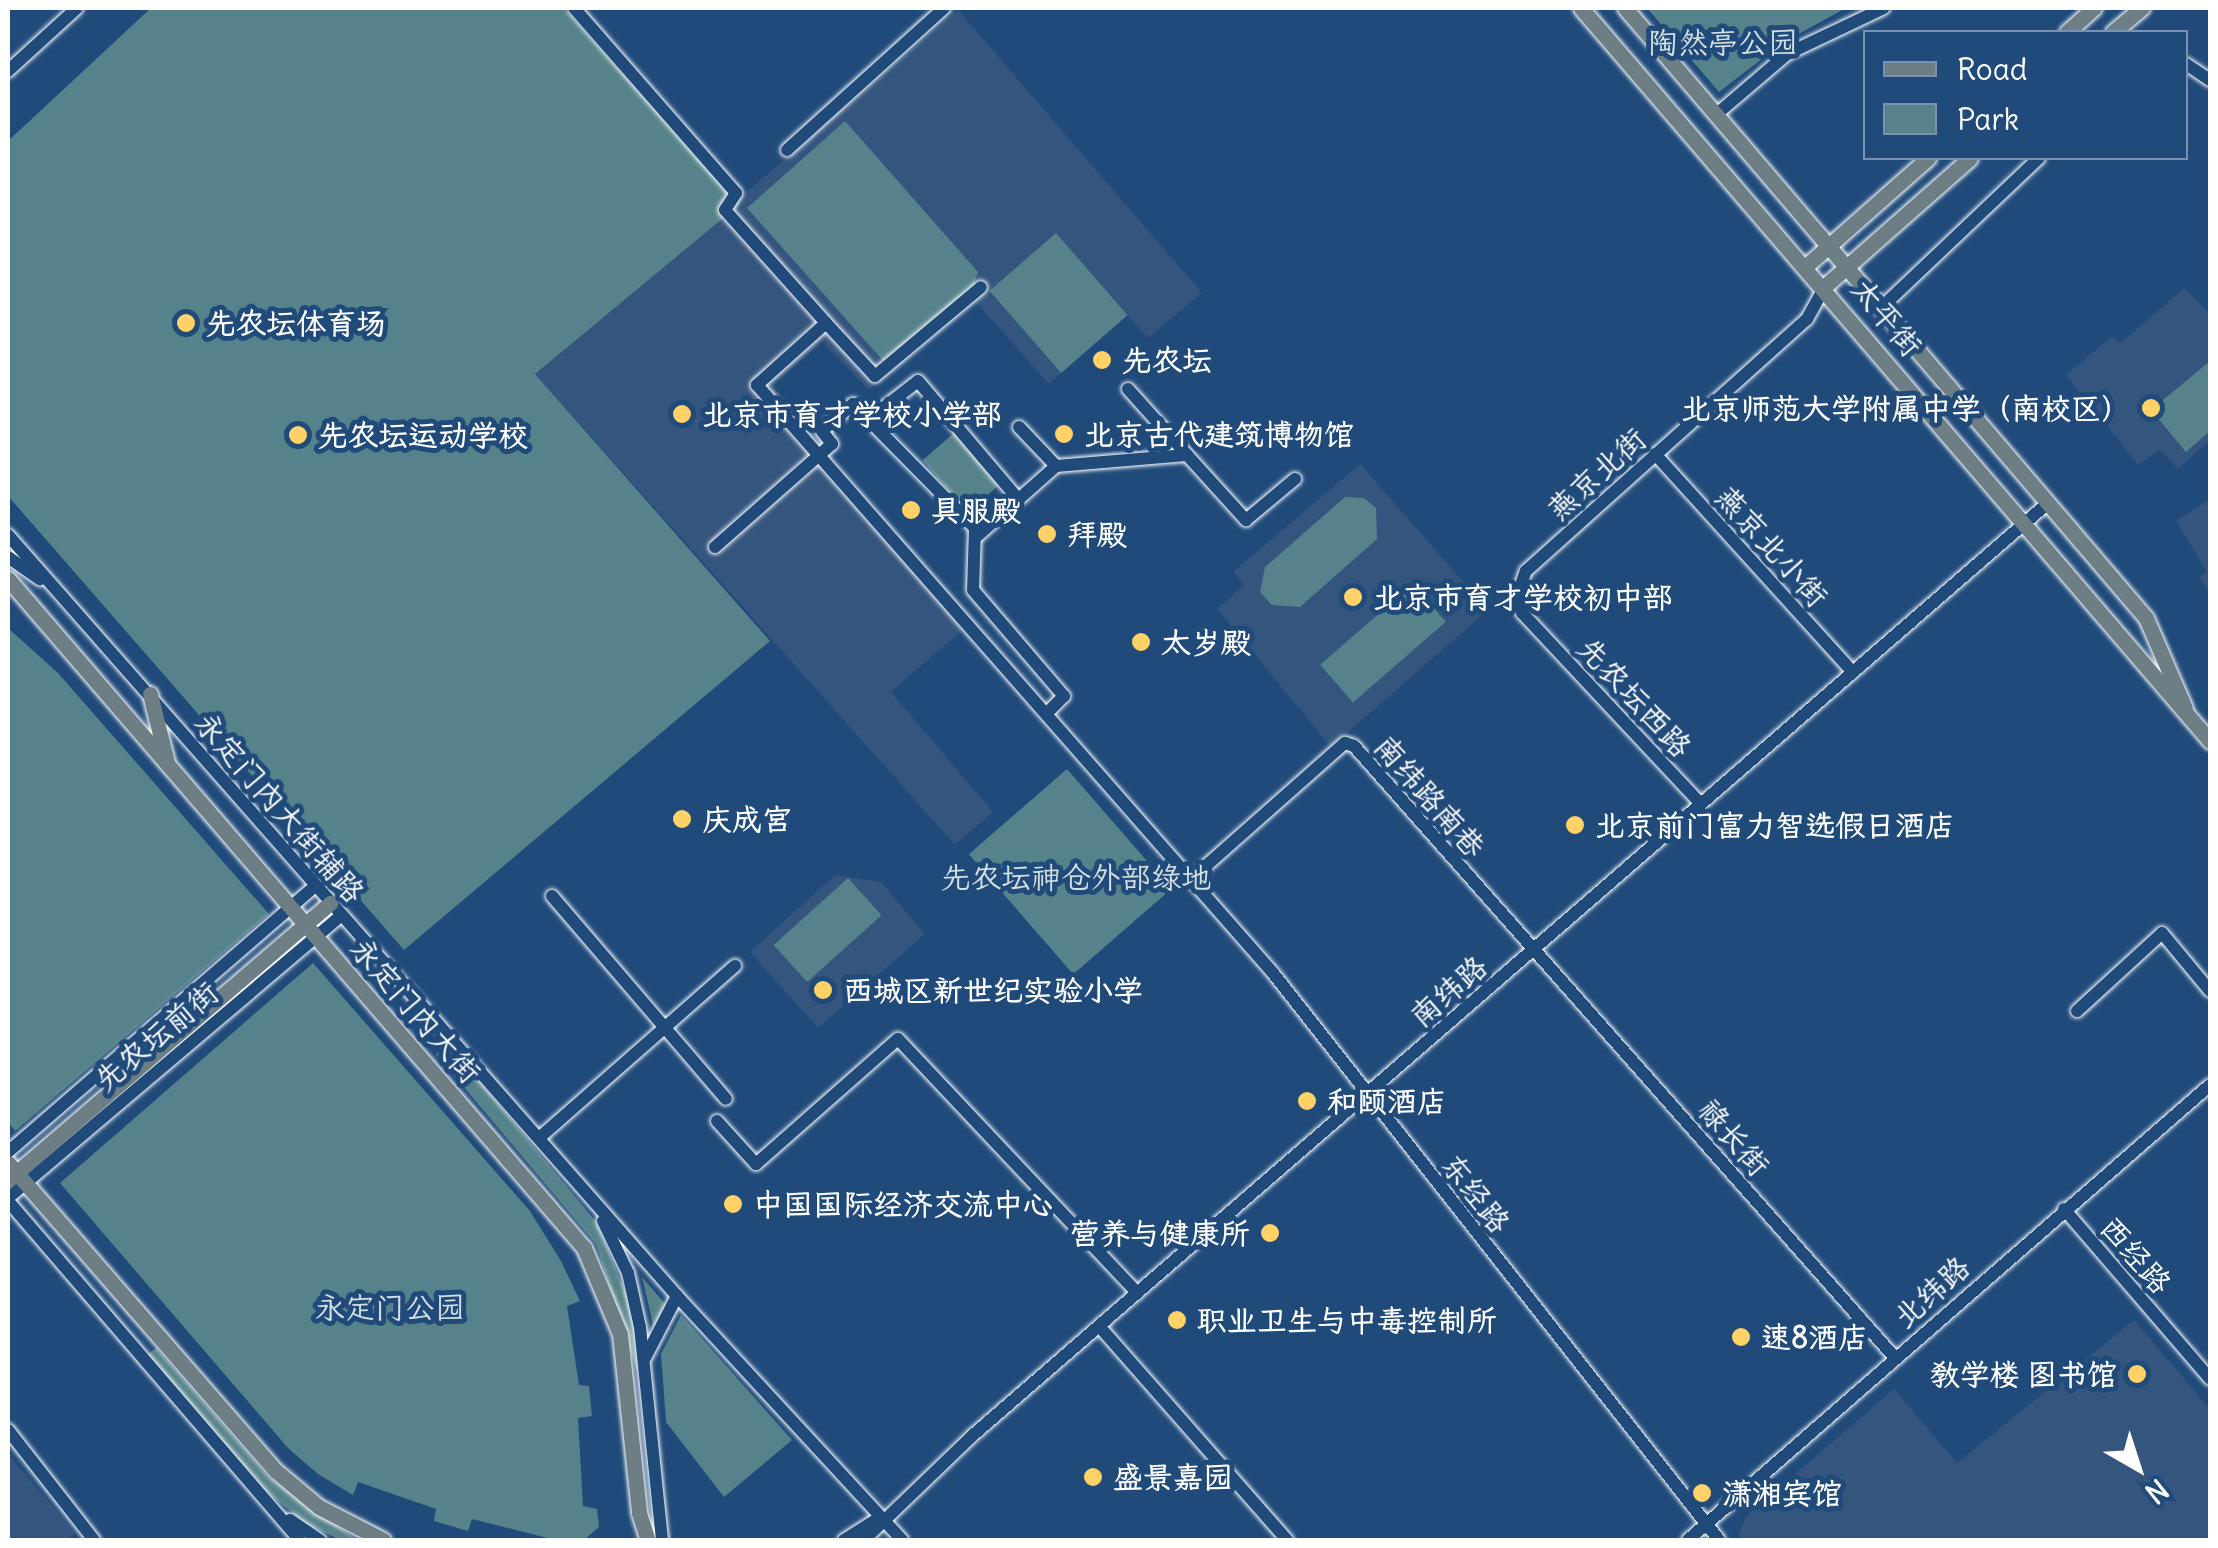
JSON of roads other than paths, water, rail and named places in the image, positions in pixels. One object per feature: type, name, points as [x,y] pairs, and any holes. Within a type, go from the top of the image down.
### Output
[{"type":"main road","name":"太平街","points":[[1581,8],[1825,286],[2210,741]]},
{"type":"main road","name":"太平街","points":[[1625,8],[1849,265],[2146,618],[2186,712]]},
{"type":"main road","points":[[2069,30],[2094,8]]},
{"type":"main road","points":[[2115,30],[2142,8]]},
{"type":"main road","points":[[1806,266],[1926,160]]},
{"type":"main road","points":[[1825,286],[1968,160]]},
{"type":"main road","name":"永定门内大街","points":[[8,579],[584,1248],[620,1334],[634,1473],[648,1540]]},
{"type":"main road","points":[[150,694],[168,766]]},
{"type":"main road","name":"先农坛前街","points":[[12,1169],[327,900]]},
{"type":"main road","points":[[12,1169],[297,1492],[383,1540]]},
{"type":"street","points":[[8,71],[78,8]]},
{"type":"street","points":[[574,8],[736,193],[725,210],[875,376],[981,287]]},
{"type":"street","points":[[788,150],[944,8]]},
{"type":"street","points":[[1718,112],[1787,54],[1884,8]]},
{"type":"street","points":[[2188,65],[2210,80]]},
{"type":"street","points":[[1883,306],[2038,160]]},
{"type":"street","name":"燕京北街","points":[[1526,571],[1808,319],[1825,286]]},
{"type":"street","name":"东经路","points":[[826,323],[757,385],[1047,712],[1368,1093],[1718,1540]]},
{"type":"street","points":[[868,420],[918,382],[1018,499]]},
{"type":"street","points":[[1128,388],[1246,520],[1295,479]]},
{"type":"street","points":[[715,548],[832,444],[822,430],[853,404],[897,454],[918,463],[976,528],[973,590],[1064,696],[1047,712]]},
{"type":"street","points":[[1018,427],[1056,466]]},
{"type":"street","name":"燕京北小街","points":[[1654,454],[1852,672]]},
{"type":"street","points":[[975,538],[1056,466],[1187,455]]},
{"type":"street","name":"南纬路","points":[[844,1540],[881,1518],[2048,503]]},
{"type":"street","points":[[8,535],[54,589]]},
{"type":"street","points":[[8,557],[54,589]]},
{"type":"street","name":"先农坛西路","points":[[1526,571],[1522,613],[1700,803]]},
{"type":"street","name":"永定门内大街辅路","points":[[54,589],[586,1193]]},
{"type":"street","name":"南纬路南巷","points":[[1190,880],[1345,743],[1533,950]]},
{"type":"street","points":[[552,896],[726,1099]]},
{"type":"street","name":"先农坛前街","points":[[8,1200],[12,1169],[303,921]]},
{"type":"street","points":[[2076,1011],[2162,933],[2210,991]]},
{"type":"street","name":"禄长街","points":[[1533,950],[1894,1358]]},
{"type":"street","points":[[538,1138],[735,966]]},
{"type":"street","points":[[717,1121],[756,1164],[898,1039],[1136,1293]]},
{"type":"street","name":"北纬路","points":[[1688,1540],[2210,1085]]},
{"type":"street","points":[[586,1193],[902,1540]]},
{"type":"street","points":[[586,1193],[628,1274],[645,1358],[662,1540]]},
{"type":"street","points":[[8,1200],[300,1540]]},
{"type":"street","name":"西经路","points":[[2064,1209],[2210,1379]]},
{"type":"street","points":[[645,1358],[677,1296]]},
{"type":"street","points":[[1099,1326],[1287,1540]]},
{"type":"street","points":[[8,1430],[94,1540]]},
{"type":"street","points":[[258,1493],[320,1540]]},
{"type":"street","name":"南纬路","points":[[864,1540],[881,1518]]},
{"type":"place","name":"先农坛体育场","points":[[186,323]]},
{"type":"place","name":"先农坛","points":[[1102,360]]},
{"type":"place","name":"北京师范大学附属中学（南校区）","points":[[2151,408]]},
{"type":"place","name":"北京市育才学校小学部","points":[[682,414]]},
{"type":"place","name":"北京古代建筑博物馆","points":[[1064,434]]},
{"type":"place","name":"先农坛运动学校","points":[[298,435]]},
{"type":"place","name":"具服殿","points":[[911,510]]},
{"type":"place","name":"拜殿","points":[[1047,534]]},
{"type":"place","name":"北京市育才学校初中部","points":[[1353,597]]},
{"type":"place","name":"太岁殿","points":[[1141,642]]},
{"type":"place","name":"庆成宫","points":[[682,819]]},
{"type":"place","name":"北京前门富力智选假日酒店","points":[[1575,825]]},
{"type":"place","name":"西城区新世纪实验小学","points":[[823,990]]},
{"type":"place","name":"和颐酒店","points":[[1307,1101]]},
{"type":"place","name":"中国国际经济交流中心","points":[[733,1204]]},
{"type":"place","name":"营养与健康所","points":[[1270,1233]]},
{"type":"place","name":"职业卫生与中毒控制所","points":[[1177,1320]]},
{"type":"place","name":"速8酒店","points":[[1741,1337]]},
{"type":"place","name":"教学楼 图书馆","points":[[2137,1374]]},
{"type":"place","name":"盛景嘉园","points":[[1093,1477]]},
{"type":"place","name":"潇湘宾馆","points":[[1702,1493]]},
{"type":"park label","name":"陶然亭公园","points":[[1723,42]]},
{"type":"park label","name":"先农坛神仓外部绿地","points":[[1076,877]]},
{"type":"park label","name":"永定门公园","points":[[390,1307]]}]
